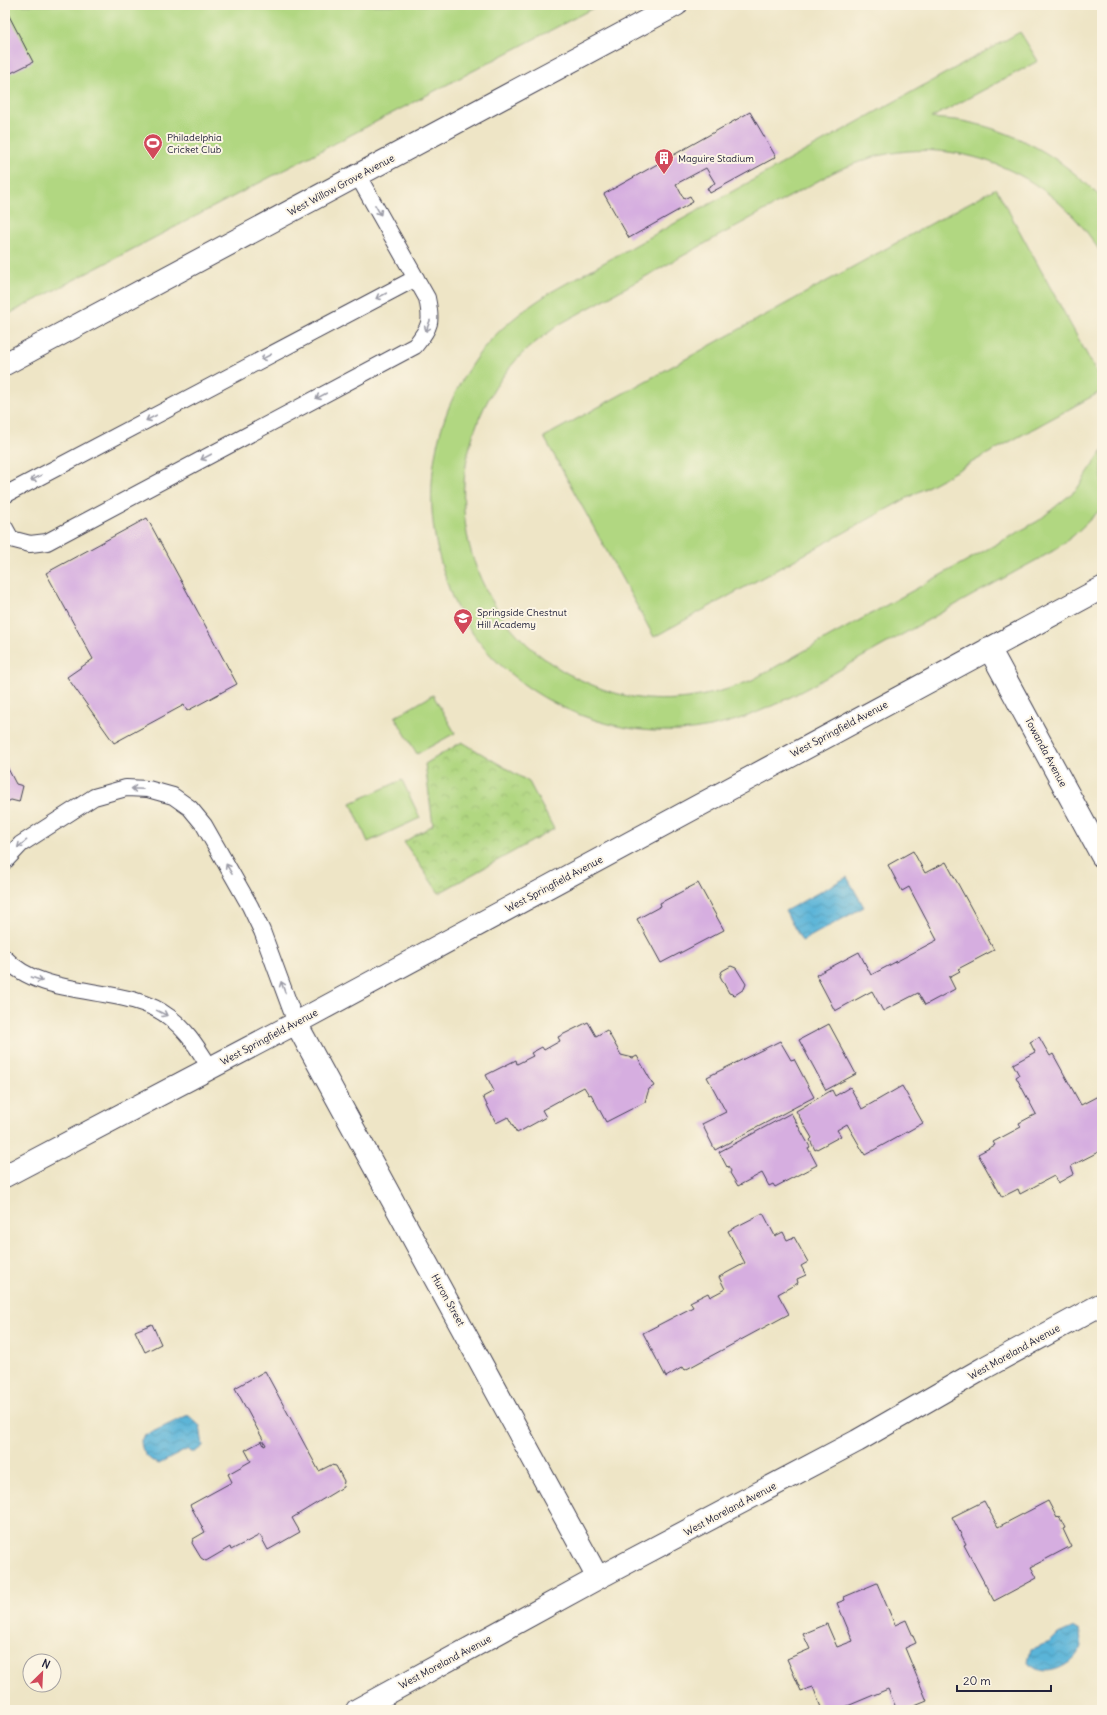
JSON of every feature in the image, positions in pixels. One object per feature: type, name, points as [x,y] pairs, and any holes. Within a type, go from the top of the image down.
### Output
[{"type":"street","name":"West Willow Grove Avenue","points":[[5,364],[123,299],[358,176],[676,5]]},
{"type":"street","name":"West Springfield Avenue","points":[[5,1176],[296,1023],[1102,588]]},
{"type":"street","name":"Towanda Avenue","points":[[989,648],[1102,856]]},
{"type":"street","name":"Huron Street","points":[[296,1023],[598,1578]]},
{"type":"street","name":"West Moreland Avenue","points":[[356,1710],[598,1578],[857,1441],[984,1368],[1102,1304]]},
{"type":"lane","points":[[5,528],[12,539],[18,541],[30,544],[47,542],[415,346],[426,333],[431,318],[427,298],[358,176]]},
{"type":"lane","points":[[5,495],[416,278]]},
{"type":"lane","points":[[5,861],[21,844],[94,797],[126,788],[148,789],[173,796],[190,808],[204,824],[250,906],[262,932],[296,1023]]},
{"type":"lane","points":[[5,958],[14,969],[55,985],[125,999],[145,1005],[168,1015],[189,1034],[210,1069]]},
{"type":"green space","name":"Philadelphia Cricket Club","points":[[5,5],[599,5],[5,316]]},
{"type":"green space","points":[[1020,32],[1038,61],[931,118],[956,120],[998,130],[1036,147],[1070,170],[1102,199],[1102,255],[1083,227],[1060,203],[1034,183],[1004,168],[973,157],[941,151],[908,151],[874,157],[834,172],[560,324],[516,360],[484,408],[468,453],[464,500],[470,546],[486,589],[511,628],[546,660],[590,684],[611,692],[632,697],[660,700],[701,696],[752,680],[1038,521],[1077,489],[1102,451],[1102,508],[1073,536],[1053,551],[804,690],[756,713],[732,721],[706,728],[680,731],[647,730],[614,725],[581,715],[551,701],[523,683],[497,662],[475,636],[457,608],[444,573],[437,545],[433,517],[432,490],[434,462],[440,434],[449,408],[461,382],[476,358],[492,338],[510,321],[551,292]]},
{"type":"green space","points":[[996,188],[1102,382],[1102,391],[654,637],[544,437]]},
{"type":"green space","points":[[433,695],[455,733],[417,754],[395,717]]},
{"type":"green space","points":[[462,742],[529,782],[554,829],[439,893],[404,842],[433,825],[425,764]]},
{"type":"green space","points":[[402,780],[420,818],[368,842],[351,803]]},
{"type":"water","points":[[847,877],[864,907],[802,941],[785,911]]},
{"type":"water","points":[[188,1415],[200,1426],[203,1446],[195,1452],[191,1452],[188,1449],[159,1464],[148,1458],[141,1444],[141,1440],[144,1436]]},
{"type":"water","points":[[1074,1627],[1079,1630],[1081,1646],[1078,1653],[1072,1660],[1057,1669],[1049,1671],[1034,1667],[1028,1661],[1031,1649],[1050,1642],[1058,1634]]},
{"type":"building","points":[[5,8],[33,62],[5,76]]},
{"type":"building","name":"Maguire Stadium","points":[[750,112],[776,157],[710,193],[707,188],[715,183],[706,168],[676,184],[684,199],[690,196],[693,202],[629,238],[604,194]]},
{"type":"building","points":[[147,518],[237,684],[187,711],[184,705],[114,743],[67,677],[93,659],[46,573]]},
{"type":"building","points":[[5,763],[16,784],[23,786],[19,802],[11,800],[5,803]]},
{"type":"building","points":[[913,851],[925,873],[946,862],[994,950],[958,969],[960,971],[949,977],[955,989],[925,1005],[918,993],[883,1011],[872,991],[835,1011],[816,975],[859,952],[871,975],[937,940],[909,887],[902,891],[888,865]]},
{"type":"building","points":[[698,883],[724,930],[661,963],[637,919],[661,906],[660,903]]},
{"type":"building","points":[[731,966],[736,968],[746,984],[744,989],[735,995],[729,993],[720,976],[722,971]]},
{"type":"building","points":[[588,1022],[596,1036],[607,1030],[621,1055],[633,1058],[637,1056],[654,1086],[649,1089],[645,1102],[606,1122],[591,1094],[589,1095],[584,1087],[542,1110],[546,1117],[517,1133],[508,1117],[496,1123],[483,1097],[494,1091],[486,1075],[516,1060],[517,1064],[533,1056],[531,1053],[542,1047],[544,1050],[560,1041],[558,1037]]},
{"type":"building","points":[[829,1024],[856,1074],[826,1090],[799,1040]]},
{"type":"building","points":[[1039,1037],[1050,1056],[1053,1054],[1081,1105],[1098,1096],[1102,1104],[1102,1150],[1071,1166],[1074,1174],[1058,1183],[1054,1176],[1020,1194],[1018,1189],[1002,1197],[978,1154],[995,1145],[993,1142],[1021,1127],[1019,1123],[1036,1114],[1016,1077],[1019,1075],[1013,1064],[1035,1052],[1030,1042]]},
{"type":"building","points":[[780,1041],[791,1060],[794,1059],[814,1097],[715,1150],[702,1124],[726,1112],[707,1077]]},
{"type":"building","points":[[902,1086],[923,1123],[865,1155],[847,1124],[837,1130],[841,1136],[815,1150],[810,1140],[812,1138],[796,1111],[832,1090],[835,1096],[850,1087],[862,1109]]},
{"type":"building","points":[[791,1113],[810,1147],[808,1148],[817,1165],[775,1187],[773,1184],[769,1186],[762,1173],[738,1186],[730,1173],[731,1171],[728,1166],[727,1167],[719,1152]]},
{"type":"building","points":[[763,1213],[775,1236],[783,1232],[787,1240],[794,1237],[808,1262],[801,1266],[806,1275],[797,1279],[798,1283],[778,1294],[789,1314],[685,1370],[683,1367],[666,1377],[643,1333],[693,1307],[690,1302],[708,1293],[710,1297],[725,1289],[719,1277],[745,1263],[728,1231]]},
{"type":"building","points":[[152,1324],[161,1344],[145,1352],[135,1331]]},
{"type":"building","points":[[265,1371],[319,1471],[331,1465],[336,1466],[344,1481],[343,1487],[292,1518],[300,1532],[268,1550],[260,1535],[231,1550],[230,1547],[206,1561],[201,1558],[192,1543],[193,1539],[205,1532],[190,1505],[232,1482],[228,1474],[251,1461],[245,1450],[262,1441],[264,1446],[266,1445],[235,1388]]},
{"type":"building","points":[[984,1501],[998,1527],[1048,1501],[1057,1518],[1059,1516],[1071,1546],[1031,1567],[1037,1578],[994,1601],[964,1545],[966,1544],[952,1517]]},
{"type":"building","points":[[877,1583],[895,1625],[906,1620],[916,1643],[905,1648],[927,1701],[905,1710],[897,1710],[888,1689],[838,1710],[822,1710],[813,1687],[801,1691],[787,1659],[810,1649],[803,1634],[827,1624],[837,1647],[853,1641],[837,1603],[845,1600],[844,1597]]},
{"type":"place","name":"Philadelphia Cricket Club","points":[[153,160]]},
{"type":"place","name":"Maguire Stadium","points":[[664,175]]},
{"type":"place","name":"Springside Chestnut Hill Academy","points":[[463,635]]}]
